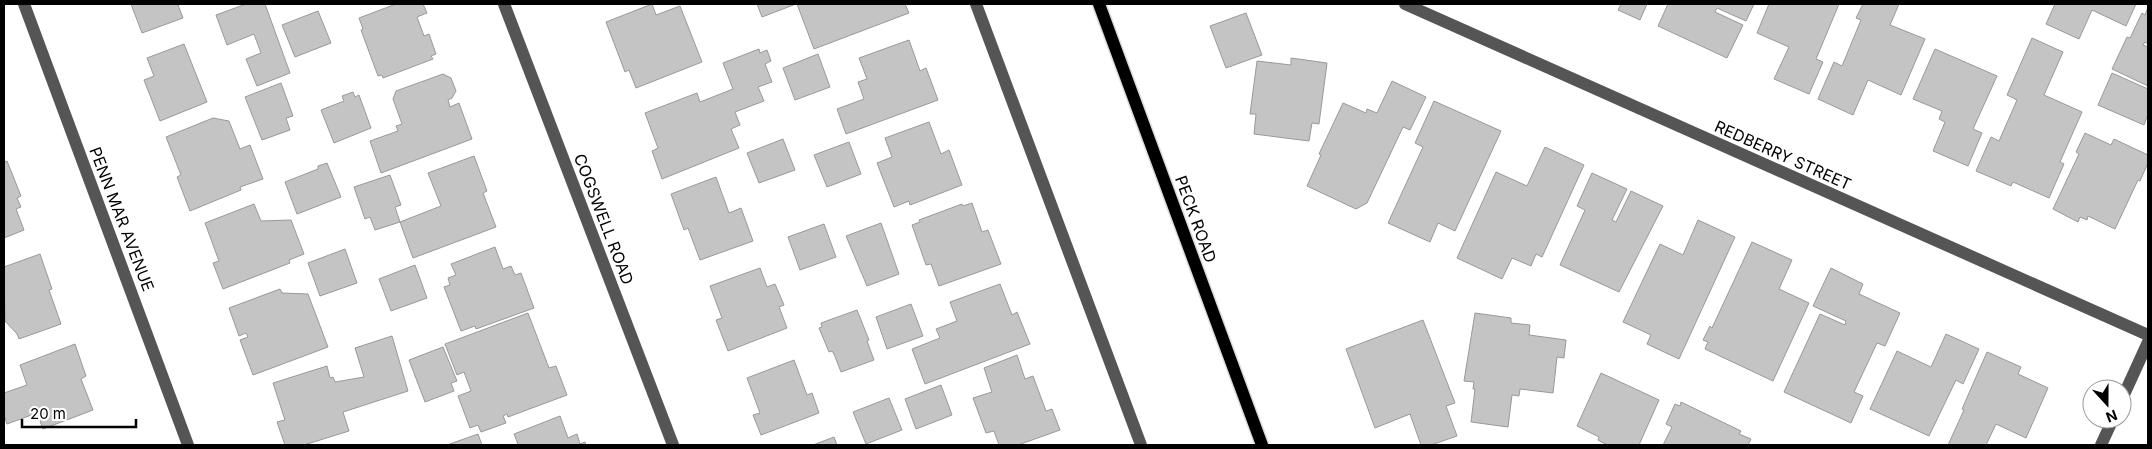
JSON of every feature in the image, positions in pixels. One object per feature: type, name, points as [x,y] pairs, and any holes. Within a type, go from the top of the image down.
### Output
[{"type":"main road","name":"PECK ROAD","points":[[1098,4],[1262,445]]},
{"type":"street","name":"PENN MAR AVENUE","points":[[24,4],[188,445]]},
{"type":"street","name":"COGSWELL ROAD","points":[[504,4],[673,445]]},
{"type":"street","points":[[976,4],[1141,445]]},
{"type":"street","name":"REDBERRY STREET","points":[[1405,4],[2148,335]]},
{"type":"street","points":[[2131,379],[2148,342]]},
{"type":"street","points":[[2100,445],[2108,429]]},
{"type":"building","points":[[131,4],[182,4],[178,5],[183,18],[142,33]]},
{"type":"building","points":[[246,4],[265,4],[290,73],[257,86],[246,59],[261,53],[254,34],[227,45],[216,15]]},
{"type":"building","points":[[396,4],[423,4],[427,13],[417,17],[424,36],[429,34],[436,54],[431,56],[433,59],[383,78],[382,75],[378,76],[361,30],[363,29],[359,18]]},
{"type":"building","points":[[652,4],[656,15],[680,6],[702,62],[636,88],[629,70],[625,72],[606,22]]},
{"type":"building","points":[[757,4],[796,4],[762,17]]},
{"type":"building","points":[[797,4],[905,4],[909,13],[814,49]]},
{"type":"building","points":[[1621,4],[1647,4],[1640,20],[1618,10]]},
{"type":"building","points":[[1668,4],[1754,4],[1746,21],[1717,8],[1715,12],[1743,25],[1727,58],[1658,26]]},
{"type":"building","points":[[1769,4],[1839,4],[1816,59],[1823,62],[1809,94],[1774,79],[1789,47],[1757,33]]},
{"type":"building","points":[[1863,4],[1899,4],[1890,25],[1925,39],[1901,95],[1868,80],[1853,115],[1818,99],[1834,62],[1842,66],[1861,20],[1856,18]]},
{"type":"building","points":[[2055,4],[2136,4],[2126,26],[2092,10],[2079,39],[2046,24]]},
{"type":"building","points":[[2148,7],[2148,44],[2145,42],[2143,45],[2148,47],[2148,86],[2112,69],[2127,37],[2130,38],[2142,13],[2145,15]]},
{"type":"building","points":[[318,11],[331,43],[295,57],[282,25]]},
{"type":"building","points":[[1246,13],[1262,55],[1226,68],[1210,26]]},
{"type":"building","points":[[2032,38],[2063,52],[2044,95],[2082,112],[2060,162],[2064,164],[2049,198],[2013,182],[2011,186],[1976,171],[1991,137],[1999,141],[2017,100],[2007,95]]},
{"type":"building","points":[[909,40],[920,71],[926,68],[938,100],[846,134],[837,109],[864,99],[858,82],[867,79],[859,58]]},
{"type":"building","points":[[184,44],[207,102],[160,121],[144,80],[154,76],[147,58]]},
{"type":"building","points":[[759,49],[760,53],[767,50],[771,61],[765,64],[772,82],[758,87],[764,101],[735,112],[740,125],[731,129],[739,148],[662,179],[652,151],[658,148],[645,113],[697,93],[700,102],[733,89],[723,63]]},
{"type":"building","points":[[1935,49],[1997,76],[1973,129],[1982,133],[1968,166],[1933,151],[1945,122],[1939,119],[1942,111],[1913,99]]},
{"type":"building","points":[[818,54],[830,87],[795,100],[783,68]]},
{"type":"building","points":[[1291,58],[1327,63],[1319,124],[1312,123],[1309,141],[1254,134],[1256,114],[1250,114],[1257,61],[1291,65]]},
{"type":"building","points":[[2112,73],[2148,89],[2148,114],[2144,125],[2098,105]]},
{"type":"building","points":[[443,74],[451,78],[456,91],[452,98],[448,100],[450,107],[459,103],[472,139],[381,173],[370,141],[398,131],[396,126],[402,124],[393,99],[396,91]]},
{"type":"building","points":[[1392,81],[1426,97],[1410,130],[1403,127],[1367,203],[1356,209],[1307,186],[1321,155],[1319,154],[1343,103],[1366,113],[1367,109],[1377,113]]},
{"type":"building","points":[[281,83],[293,116],[286,118],[290,130],[262,140],[245,97]]},
{"type":"building","points":[[353,92],[355,97],[359,95],[371,128],[334,143],[321,110],[344,101],[342,96]]},
{"type":"building","points":[[1434,101],[1501,131],[1455,231],[1438,223],[1430,242],[1388,223],[1423,147],[1415,143]]},
{"type":"building","points":[[213,118],[229,121],[240,149],[250,145],[263,179],[240,187],[241,190],[190,211],[177,177],[181,175],[166,137]]},
{"type":"building","points":[[929,122],[941,154],[949,150],[962,185],[910,205],[909,201],[894,207],[877,163],[892,157],[885,138]]},
{"type":"building","points":[[2085,133],[2111,145],[2114,139],[2148,155],[2148,163],[2140,181],[2138,180],[2115,229],[2088,216],[2087,220],[2080,217],[2078,222],[2053,209],[2079,154],[2076,152]]},
{"type":"building","points":[[783,139],[795,170],[759,183],[747,153]]},
{"type":"building","points":[[849,142],[861,174],[827,187],[814,155]]},
{"type":"building","points":[[1545,147],[1584,165],[1542,257],[1536,254],[1531,266],[1512,258],[1502,279],[1457,258],[1496,172],[1527,186]]},
{"type":"building","points":[[474,156],[487,191],[483,193],[496,227],[413,258],[400,222],[441,206],[428,173]]},
{"type":"building","points":[[7,161],[21,196],[17,198],[21,207],[16,209],[24,230],[4,238],[4,162]]},
{"type":"building","points":[[327,163],[341,197],[297,214],[285,182],[318,169],[318,166]]},
{"type":"building","points":[[1592,173],[1627,189],[1612,220],[1616,222],[1631,191],[1663,206],[1619,292],[1560,265],[1585,210],[1577,206]]},
{"type":"building","points":[[390,175],[401,205],[395,207],[400,222],[375,230],[370,217],[365,219],[354,187]]},
{"type":"building","points":[[716,177],[729,213],[741,208],[753,241],[700,260],[688,228],[684,230],[671,194]]},
{"type":"building","points":[[972,203],[982,232],[988,230],[1001,264],[939,286],[931,264],[926,265],[912,225],[920,222],[919,220],[962,204],[963,206]]},
{"type":"building","points":[[254,204],[261,221],[291,220],[304,254],[289,260],[290,263],[223,289],[213,263],[219,261],[205,223]]},
{"type":"building","points":[[1698,220],[1735,237],[1679,359],[1647,344],[1651,335],[1623,322],[1660,244],[1683,255]]},
{"type":"building","points":[[881,223],[899,274],[867,286],[846,236]]},
{"type":"building","points":[[824,224],[836,257],[800,270],[788,237]]},
{"type":"building","points":[[1752,242],[1792,260],[1779,289],[1809,303],[1773,381],[1705,349],[1708,342],[1703,340],[1710,326],[1712,328]]},
{"type":"building","points":[[495,247],[503,269],[511,266],[515,275],[521,273],[534,308],[476,329],[475,326],[461,331],[444,287],[450,285],[448,278],[456,275],[451,264]]},
{"type":"building","points":[[345,249],[357,283],[320,296],[308,263]]},
{"type":"building","points":[[40,254],[52,289],[49,290],[61,324],[19,339],[5,321],[4,267]]},
{"type":"building","points":[[415,265],[427,298],[391,311],[379,279]]},
{"type":"building","points":[[760,268],[767,287],[775,284],[784,305],[779,307],[787,328],[728,351],[716,320],[722,318],[710,286]]},
{"type":"building","points":[[1831,268],[1863,284],[1859,294],[1900,313],[1885,346],[1877,343],[1854,392],[1863,396],[1851,423],[1784,392],[1820,314],[1845,325],[1846,321],[1813,306]]},
{"type":"building","points":[[1000,284],[1012,315],[1017,312],[1030,344],[925,384],[912,349],[940,338],[936,329],[957,321],[950,302]]},
{"type":"building","points":[[280,289],[282,293],[308,294],[328,347],[253,375],[240,340],[248,337],[246,333],[239,336],[229,308]]},
{"type":"building","points":[[911,304],[923,336],[887,349],[876,317]]},
{"type":"building","points":[[857,310],[869,340],[867,341],[874,360],[841,372],[834,354],[832,351],[829,352],[819,328],[822,327],[821,323]]},
{"type":"building","points":[[528,313],[549,368],[556,366],[567,395],[508,417],[507,414],[503,416],[506,423],[481,432],[478,425],[470,428],[458,396],[471,391],[464,372],[457,375],[445,344]]},
{"type":"building","points":[[1475,313],[1511,318],[1511,323],[1530,325],[1529,335],[1566,340],[1564,358],[1557,357],[1553,393],[1520,389],[1519,396],[1512,395],[1508,427],[1471,422],[1475,389],[1473,389],[1474,382],[1464,381]]},
{"type":"building","points":[[1423,320],[1455,403],[1446,406],[1457,436],[1431,445],[1421,445],[1410,414],[1375,428],[1346,349]]},
{"type":"building","points":[[1946,334],[1979,349],[1963,384],[1956,380],[1929,436],[1870,409],[1897,351],[1931,367]]},
{"type":"building","points":[[392,336],[408,391],[343,412],[349,431],[304,445],[285,445],[277,422],[285,420],[273,383],[327,366],[330,378],[333,377],[335,382],[364,377],[355,348]]},
{"type":"building","points":[[75,344],[86,376],[81,379],[93,410],[43,429],[37,413],[7,424],[4,415],[4,393],[27,385],[20,365]]},
{"type":"building","points":[[443,347],[457,381],[451,383],[454,391],[425,402],[409,360]]},
{"type":"building","points":[[1987,352],[2021,367],[2018,374],[2048,388],[2026,438],[1996,424],[1986,445],[1948,445],[1964,410],[1962,409]]},
{"type":"building","points":[[1017,355],[1025,379],[1033,376],[1046,411],[1052,409],[1060,430],[1018,445],[999,445],[994,431],[986,433],[973,398],[992,392],[984,368]]},
{"type":"building","points":[[794,360],[807,395],[812,393],[819,413],[761,435],[753,415],[760,413],[747,378]]},
{"type":"building","points":[[1601,373],[1659,400],[1639,445],[1607,445],[1598,440],[1599,437],[1577,426]]},
{"type":"building","points":[[941,385],[952,415],[916,429],[905,399]]},
{"type":"building","points":[[889,398],[902,430],[866,444],[853,412]]},
{"type":"building","points":[[1681,402],[1741,431],[1739,434],[1751,439],[1748,445],[1663,445],[1672,427],[1666,424],[1675,404],[1680,406]]},
{"type":"building","points":[[560,416],[568,438],[577,434],[580,444],[585,442],[586,445],[514,445],[518,444],[514,434]]},
{"type":"building","points":[[478,434],[482,445],[447,445]]},
{"type":"building","points":[[834,437],[837,445],[813,445]]}]
